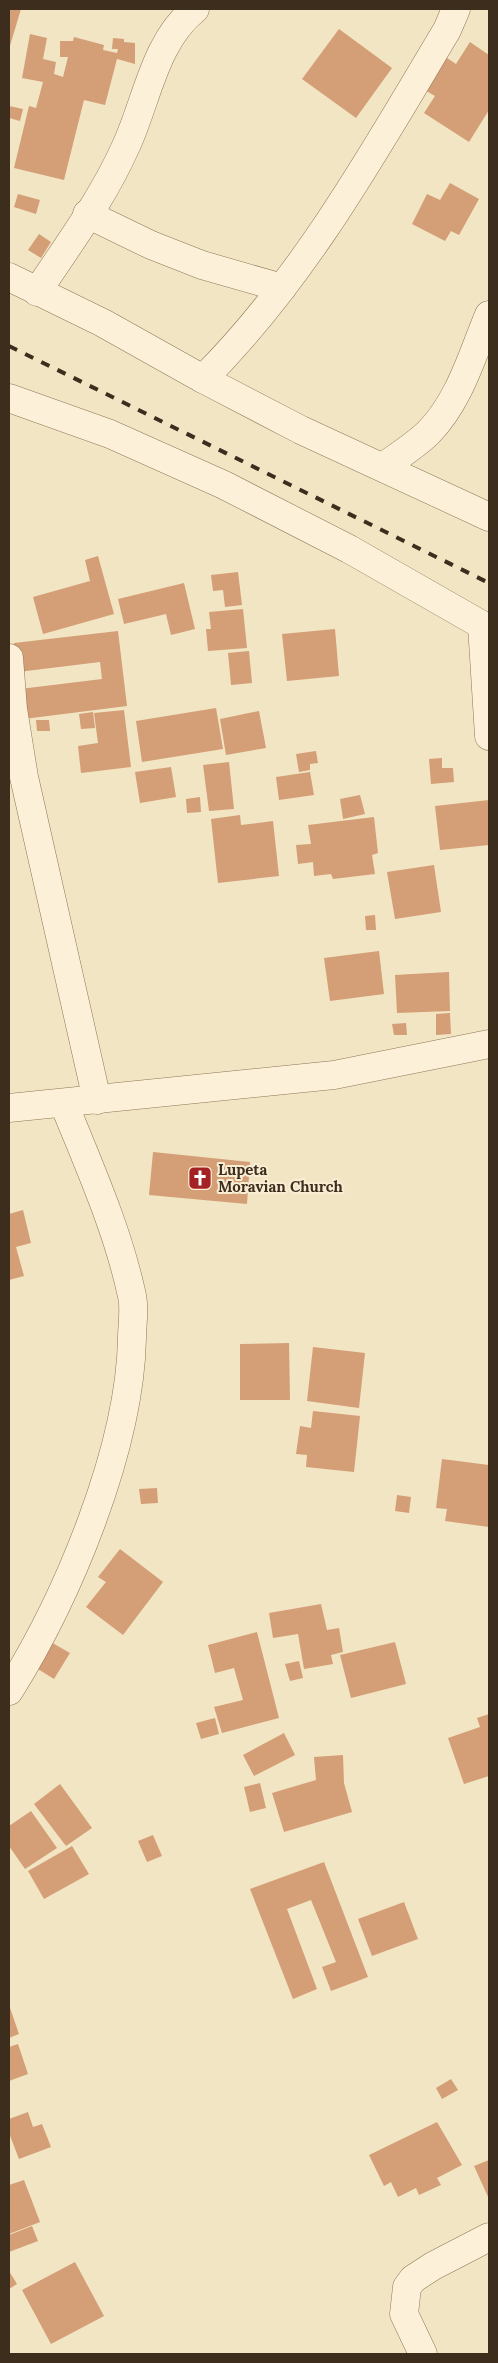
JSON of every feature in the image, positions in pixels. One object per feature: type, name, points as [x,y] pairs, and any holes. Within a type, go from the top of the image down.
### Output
[{"type":"street","points":[[37,292],[87,214],[126,146],[164,48],[184,18],[195,9]]},
{"type":"street","points":[[203,379],[252,328],[322,234],[447,30],[456,9]]},
{"type":"street","points":[[87,214],[151,244],[202,264],[282,288]]},
{"type":"street","points":[[9,277],[103,323],[203,379],[301,430],[489,517]]},
{"type":"street","points":[[383,467],[429,432],[453,399],[470,365],[489,315]]},
{"type":"street","points":[[9,398],[110,434],[224,485],[349,549],[485,627],[489,736]]},
{"type":"street","points":[[9,658],[11,709],[24,777],[97,1100]]},
{"type":"street","points":[[9,1108],[64,1104],[334,1075],[489,1044]]},
{"type":"street","points":[[9,1691],[59,1597],[85,1535],[114,1454],[126,1402],[132,1354],[133,1298],[116,1240],[64,1104]]},
{"type":"street","points":[[423,2354],[404,2314],[407,2287],[414,2278],[433,2266],[489,2237]]},
{"type":"building","points":[[9,9],[21,9],[9,49]]},
{"type":"building","points":[[339,29],[392,68],[356,118],[302,79]]},
{"type":"building","points":[[30,34],[47,38],[43,59],[56,62],[54,74],[63,77],[68,57],[60,57],[60,41],[73,41],[74,37],[104,45],[103,50],[117,53],[118,49],[112,49],[113,38],[135,43],[135,64],[117,59],[105,105],[84,100],[64,180],[14,168],[29,106],[36,108],[43,82],[22,78]]},
{"type":"building","points":[[470,42],[489,55],[489,110],[469,142],[424,113],[435,96],[423,89],[444,56],[456,64]]},
{"type":"building","points":[[9,106],[23,109],[20,121],[9,118]]},
{"type":"building","points":[[450,183],[479,199],[459,235],[451,231],[445,241],[412,224],[427,194],[440,200]]},
{"type":"building","points":[[18,194],[40,200],[36,214],[14,207]]},
{"type":"building","points":[[39,234],[51,242],[41,258],[28,250]]},
{"type":"building","points":[[98,556],[114,614],[43,634],[33,597],[90,581],[85,560]]},
{"type":"building","points":[[238,572],[242,605],[225,607],[223,590],[213,591],[211,575]]},
{"type":"building","points":[[184,583],[195,629],[171,635],[166,614],[124,624],[118,599]]},
{"type":"building","points":[[243,609],[247,648],[208,651],[206,629],[211,629],[209,612]]},
{"type":"building","points":[[335,629],[339,676],[287,681],[282,634]]},
{"type":"building","points":[[118,631],[127,706],[24,719],[20,689],[102,679],[100,662],[18,672],[14,643]]},
{"type":"building","points":[[249,651],[252,683],[231,685],[228,653]]},
{"type":"building","points":[[216,708],[223,749],[142,762],[136,721]]},
{"type":"building","points":[[124,710],[131,767],[81,773],[78,746],[98,743],[94,713]]},
{"type":"building","points":[[259,711],[266,748],[226,755],[220,719]]},
{"type":"building","points":[[93,712],[95,728],[81,729],[79,714]]},
{"type":"building","points":[[36,720],[49,720],[50,731],[37,731]]},
{"type":"building","points":[[316,751],[318,763],[310,764],[310,770],[299,772],[296,754]]},
{"type":"building","points":[[442,758],[442,768],[453,768],[454,782],[431,784],[429,759]]},
{"type":"building","points":[[229,762],[234,809],[209,811],[203,765]]},
{"type":"building","points":[[171,767],[176,797],[140,803],[135,772]]},
{"type":"building","points":[[310,772],[314,795],[279,800],[276,777]]},
{"type":"building","points":[[360,795],[365,814],[343,819],[340,799]]},
{"type":"building","points":[[200,797],[201,812],[187,813],[186,799]]},
{"type":"building","points":[[489,800],[489,845],[440,850],[435,806]]},
{"type":"building","points":[[240,815],[241,825],[273,821],[279,876],[218,883],[211,819]]},
{"type":"building","points":[[374,817],[378,853],[372,855],[375,874],[333,879],[331,874],[314,876],[313,862],[298,864],[296,845],[311,844],[308,825]]},
{"type":"building","points":[[434,865],[441,912],[395,919],[387,872]]},
{"type":"building","points":[[375,915],[376,930],[366,930],[365,916]]},
{"type":"building","points":[[379,951],[384,994],[330,1001],[324,958]]},
{"type":"building","points":[[449,972],[450,1011],[397,1013],[395,975]]},
{"type":"building","points":[[450,1013],[451,1034],[436,1035],[436,1014]]},
{"type":"building","points":[[406,1023],[407,1035],[394,1035],[392,1024]]},
{"type":"building","name":"Lupeta Moravian Church","points":[[153,1152],[250,1162],[247,1204],[149,1195]]},
{"type":"building","points":[[23,1210],[31,1243],[16,1247],[24,1276],[9,1280],[9,1214]]},
{"type":"building","points":[[289,1343],[290,1400],[240,1400],[240,1344]]},
{"type":"building","points":[[313,1347],[365,1353],[359,1408],[307,1401]]},
{"type":"building","points":[[313,1411],[360,1416],[354,1472],[306,1467],[307,1455],[296,1454],[300,1426],[311,1428]]},
{"type":"building","points":[[442,1459],[489,1465],[489,1527],[445,1521],[447,1509],[436,1508]]},
{"type":"building","points":[[157,1488],[158,1503],[141,1504],[139,1489]]},
{"type":"building","points":[[397,1495],[411,1497],[409,1513],[395,1511]]},
{"type":"building","points":[[120,1549],[163,1582],[123,1635],[86,1607],[106,1582],[98,1577]]},
{"type":"building","points":[[321,1604],[327,1630],[339,1628],[343,1652],[331,1655],[333,1664],[304,1669],[298,1634],[273,1638],[269,1613]]},
{"type":"building","points":[[257,1632],[279,1718],[222,1733],[214,1707],[243,1700],[234,1668],[215,1673],[208,1645]]},
{"type":"building","points":[[49,1641],[70,1653],[54,1679],[33,1666]]},
{"type":"building","points":[[395,1642],[406,1684],[351,1698],[340,1655]]},
{"type":"building","points":[[299,1661],[303,1678],[290,1681],[285,1664]]},
{"type":"building","points":[[489,1714],[489,1776],[464,1784],[448,1738],[480,1727],[477,1718]]},
{"type":"building","points":[[215,1718],[219,1734],[201,1739],[196,1723]]},
{"type":"building","points":[[284,1733],[295,1755],[254,1776],[243,1755]]},
{"type":"building","points":[[343,1755],[344,1783],[352,1812],[284,1832],[272,1793],[316,1780],[314,1757]]},
{"type":"building","points":[[260,1783],[266,1808],[250,1812],[244,1787]]},
{"type":"building","points":[[60,1784],[92,1828],[66,1846],[34,1804]]},
{"type":"building","points":[[31,1811],[57,1848],[25,1869],[9,1846],[9,1826]]},
{"type":"building","points":[[153,1835],[162,1856],[147,1862],[138,1841]]},
{"type":"building","points":[[72,1846],[89,1874],[44,1899],[28,1871]]},
{"type":"building","points":[[324,1862],[368,1977],[331,1991],[322,1967],[336,1962],[311,1900],[287,1909],[317,1989],[293,1999],[250,1889]]},
{"type":"building","points":[[404,1902],[418,1939],[372,1956],[358,1919]]},
{"type":"building","points":[[9,2005],[19,2034],[9,2038]]},
{"type":"building","points":[[18,2044],[28,2074],[9,2081],[9,2047]]},
{"type":"building","points":[[451,2079],[458,2090],[442,2099],[436,2088]]},
{"type":"building","points":[[28,2112],[33,2127],[42,2124],[51,2147],[19,2159],[9,2133],[9,2119]]},
{"type":"building","points":[[437,2122],[462,2165],[437,2178],[441,2185],[419,2195],[416,2188],[398,2197],[391,2182],[384,2186],[369,2155]]},
{"type":"building","points":[[489,2160],[489,2199],[474,2166]]},
{"type":"building","points":[[24,2180],[40,2222],[9,2234],[9,2185]]},
{"type":"building","points":[[32,2226],[38,2241],[9,2252],[9,2235]]},
{"type":"building","points":[[75,2262],[104,2316],[51,2344],[22,2290]]},
{"type":"building","points":[[9,2271],[17,2284],[9,2289]]},
{"type":"railway","points":[[9,346],[489,583]]},
{"type":"place","name":"Lupeta Moravian Church","points":[[200,1178]]}]
